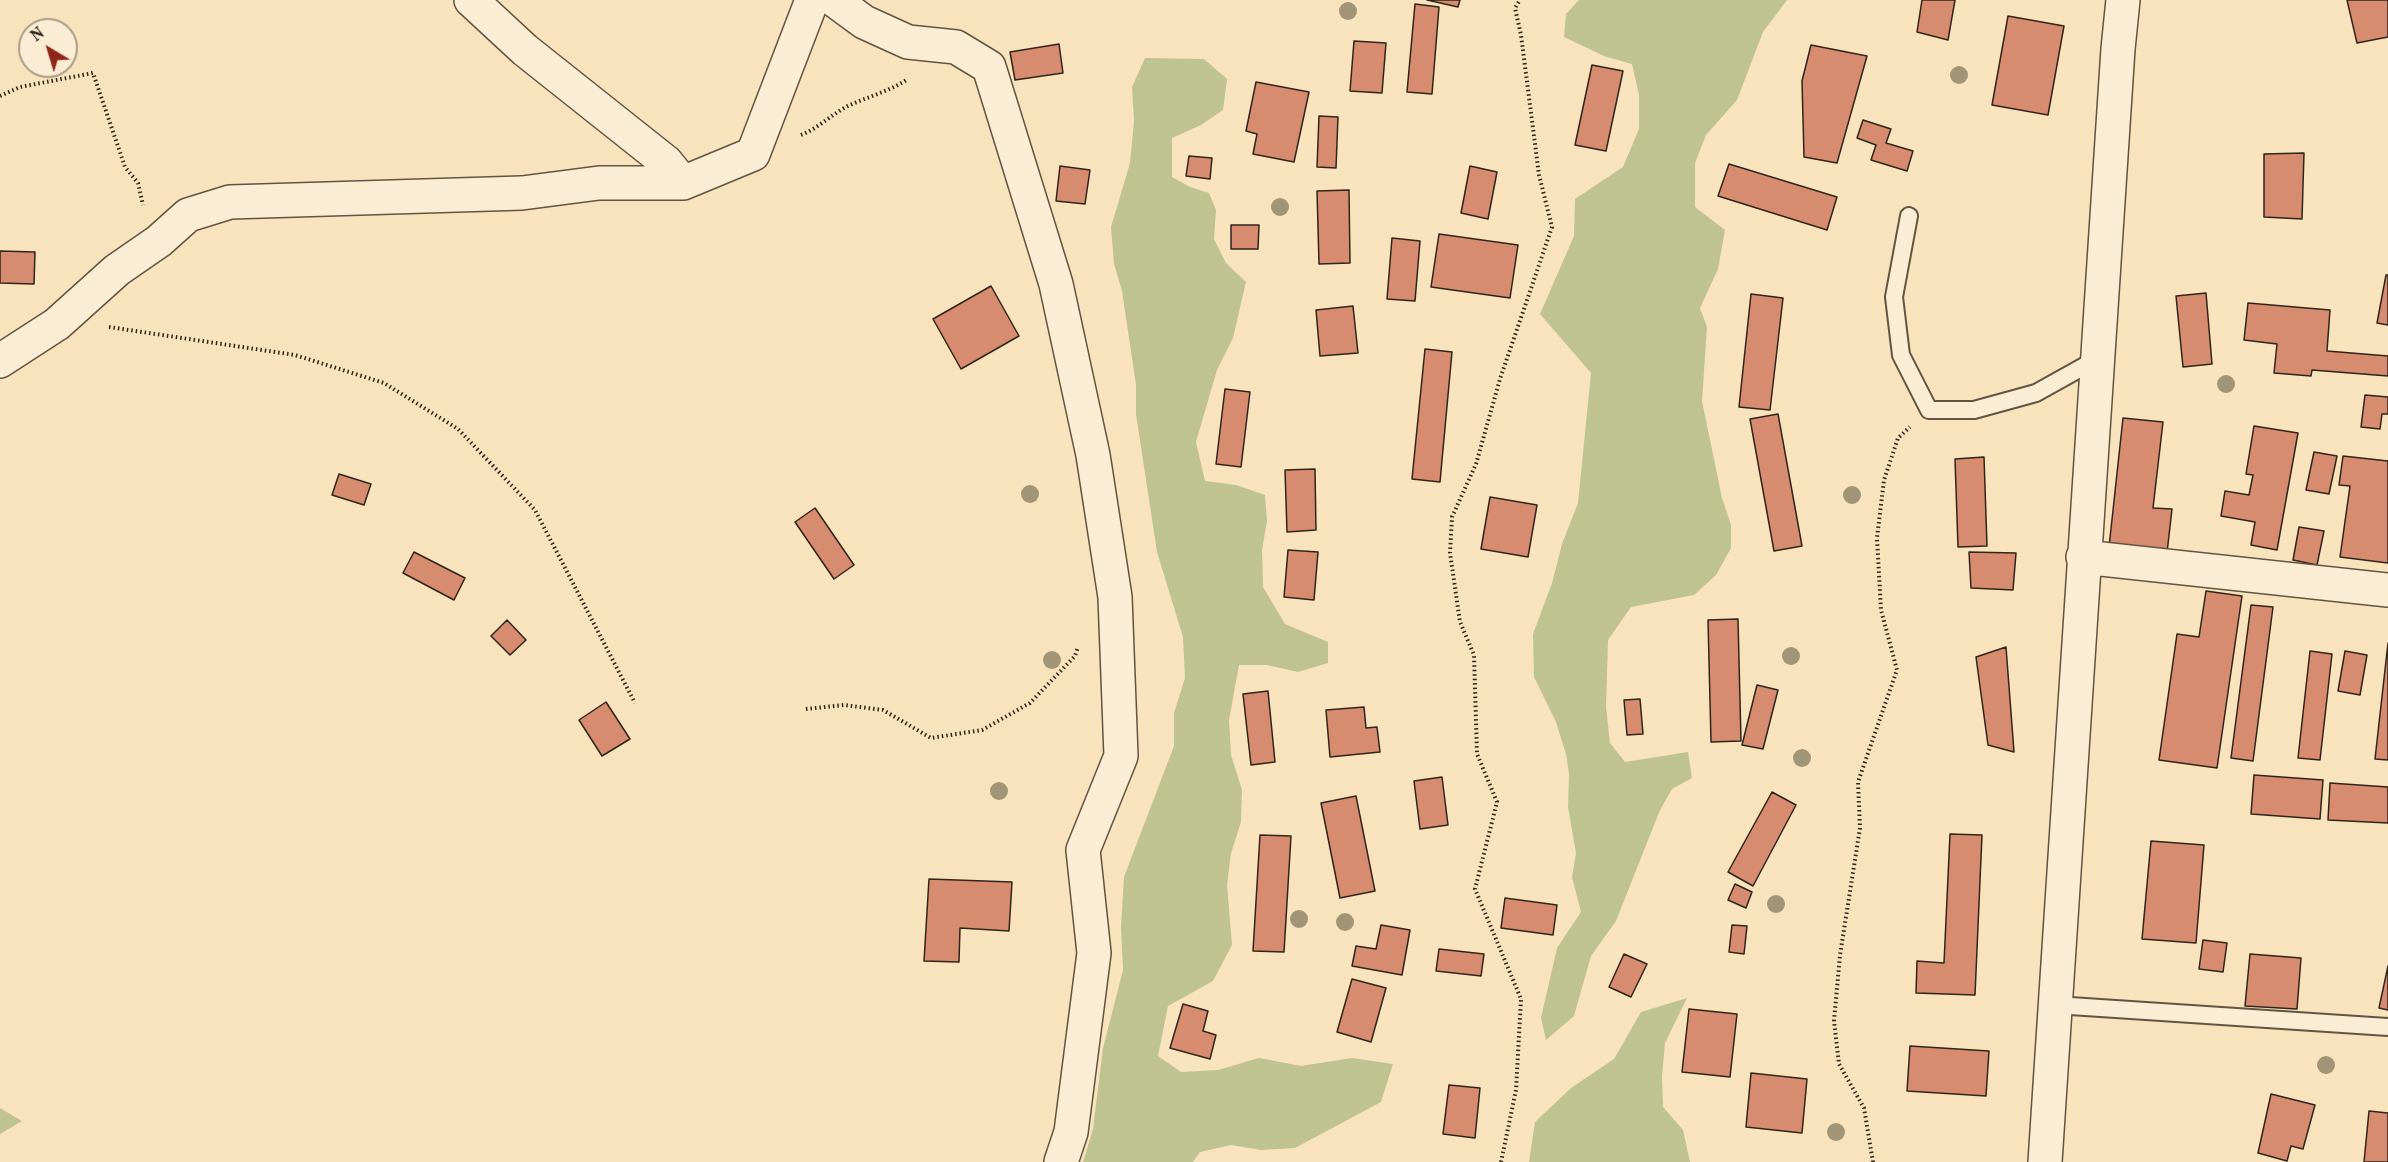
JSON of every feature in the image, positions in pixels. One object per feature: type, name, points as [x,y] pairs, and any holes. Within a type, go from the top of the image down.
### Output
[{"type":"street","points":[[471,0],[525,50],[666,162],[683,183]]},
{"type":"street","points":[[0,361],[75,310],[117,270],[159,241],[188,215],[230,202],[522,193],[599,183],[683,183],[753,154],[812,0]]},
{"type":"street","points":[[834,0],[864,22],[908,42],[956,47],[989,67],[1056,284],[1093,455],[1116,597],[1120,756],[1083,850],[1094,953],[1071,1132],[1061,1162]]},
{"type":"street","points":[[2045,1162],[2083,557],[2117,61],[2124,0]]},
{"type":"street","points":[[2083,557],[2388,590]]},
{"type":"lane","points":[[1909,216],[1894,297],[1901,356],[1929,410],[1974,410],[2036,393],[2097,359]]},
{"type":"lane","points":[[2055,1005],[2388,1027]]},
{"type":"path","points":[[1500,1162],[1516,1090],[1521,999],[1475,888],[1497,802],[1477,754],[1474,655],[1460,622],[1450,553],[1452,517],[1476,464],[1500,379],[1552,227],[1539,175],[1530,115],[1521,35],[1515,8],[1520,0]]},
{"type":"path","points":[[753,154],[813,131],[849,106],[897,87],[956,47]]},
{"type":"path","points":[[0,96],[20,87],[93,73],[125,167],[138,183],[145,214],[188,215]]},
{"type":"path","points":[[75,310],[92,325],[295,355],[384,383],[458,429],[535,510],[635,703]]},
{"type":"path","points":[[1874,1162],[1864,1108],[1839,1064],[1834,1021],[1840,955],[1860,828],[1858,782],[1897,670],[1881,610],[1877,538],[1884,480],[1898,438],[1929,410]]},
{"type":"path","points":[[806,710],[844,705],[883,710],[932,738],[982,730],[1030,702],[1075,656],[1079,645]]},
{"type":"green space","points":[[1579,0],[1787,0],[1763,32],[1737,100],[1706,135],[1695,163],[1695,207],[1725,230],[1718,269],[1700,308],[1707,327],[1702,401],[1722,498],[1731,525],[1731,548],[1716,575],[1694,595],[1631,607],[1608,640],[1606,707],[1610,743],[1625,762],[1688,752],[1692,778],[1672,789],[1660,810],[1616,921],[1591,956],[1574,1016],[1546,1040],[1541,1018],[1557,948],[1581,912],[1572,877],[1576,853],[1568,807],[1569,774],[1566,754],[1556,722],[1534,677],[1533,634],[1552,583],[1562,544],[1578,503],[1591,373],[1540,314],[1574,236],[1575,199],[1623,167],[1639,129],[1639,95],[1632,64],[1604,56],[1564,37],[1566,14]]},
{"type":"green space","points":[[1145,58],[1204,59],[1227,79],[1223,110],[1201,125],[1172,138],[1172,177],[1190,187],[1209,193],[1216,210],[1214,239],[1226,263],[1246,282],[1233,338],[1217,370],[1196,442],[1205,481],[1236,485],[1265,495],[1267,521],[1262,550],[1263,587],[1285,624],[1328,642],[1328,663],[1298,672],[1267,665],[1239,665],[1229,720],[1231,755],[1242,790],[1241,822],[1231,853],[1227,885],[1232,945],[1213,981],[1168,1006],[1158,1056],[1181,1072],[1218,1070],[1259,1058],[1301,1066],[1352,1058],[1393,1064],[1381,1102],[1295,1148],[1261,1150],[1231,1145],[1200,1152],[1193,1162],[1083,1162],[1093,1129],[1103,1048],[1123,970],[1121,927],[1124,877],[1174,746],[1174,713],[1185,678],[1183,637],[1157,552],[1136,414],[1136,385],[1122,291],[1114,264],[1111,227],[1130,163],[1134,121],[1132,87]]},
{"type":"green space","points":[[1687,998],[1665,1043],[1662,1076],[1663,1107],[1683,1130],[1690,1162],[1529,1162],[1535,1122],[1571,1088],[1614,1059],[1641,1012]]},
{"type":"green space","points":[[0,1108],[22,1121],[0,1134]]},
{"type":"building","points":[[1427,0],[1460,0],[1458,7]]},
{"type":"building","points":[[1922,0],[1955,0],[1948,40],[1917,32]]},
{"type":"building","points":[[2347,0],[2388,0],[2388,37],[2357,43]]},
{"type":"building","points":[[1415,4],[1439,7],[1432,94],[1407,92]]},
{"type":"building","points":[[2008,16],[2064,26],[2048,115],[1992,105]]},
{"type":"building","points":[[1354,41],[1386,43],[1382,93],[1350,91]]},
{"type":"building","points":[[1059,44],[1063,73],[1015,80],[1010,52]]},
{"type":"building","points":[[1811,45],[1867,56],[1837,163],[1804,157],[1802,81]]},
{"type":"building","points":[[1592,65],[1623,71],[1606,151],[1575,145]]},
{"type":"building","points":[[1256,82],[1309,92],[1294,162],[1253,154],[1257,134],[1246,131]]},
{"type":"building","points":[[1319,116],[1338,117],[1336,168],[1317,167]]},
{"type":"building","points":[[1863,120],[1891,129],[1886,143],[1913,151],[1907,171],[1871,160],[1876,145],[1857,138]]},
{"type":"building","points":[[2304,153],[2302,219],[2264,217],[2264,154]]},
{"type":"building","points":[[1189,156],[1212,158],[1210,179],[1186,176]]},
{"type":"building","points":[[1729,164],[1837,197],[1827,230],[1718,196]]},
{"type":"building","points":[[1060,166],[1090,170],[1085,204],[1056,201]]},
{"type":"building","points":[[1470,166],[1497,172],[1488,219],[1461,213]]},
{"type":"building","points":[[1349,190],[1350,263],[1319,264],[1317,191]]},
{"type":"building","points":[[1231,225],[1259,225],[1258,249],[1231,249]]},
{"type":"building","points":[[1439,234],[1518,245],[1510,298],[1431,287]]},
{"type":"building","points":[[1392,238],[1420,241],[1415,301],[1387,299]]},
{"type":"building","points":[[0,251],[35,252],[34,284],[0,283]]},
{"type":"building","points":[[2386,275],[2388,275],[2388,325],[2377,323]]},
{"type":"building","points":[[991,286],[1019,336],[961,369],[933,319]]},
{"type":"building","points":[[2206,293],[2212,364],[2183,367],[2176,296]]},
{"type":"building","points":[[1751,294],[1783,298],[1770,410],[1739,407]]},
{"type":"building","points":[[2248,303],[2330,310],[2327,351],[2388,356],[2388,376],[2312,370],[2311,376],[2274,373],[2277,344],[2244,340]]},
{"type":"building","points":[[1353,306],[1358,353],[1320,356],[1316,310]]},
{"type":"building","points":[[1425,349],[1452,352],[1440,482],[1412,479]]},
{"type":"building","points":[[1225,389],[1250,392],[1241,467],[1216,464]]},
{"type":"building","points":[[2365,395],[2388,397],[2388,414],[2382,414],[2380,429],[2361,427]]},
{"type":"building","points":[[1778,414],[1802,546],[1774,551],[1750,419]]},
{"type":"building","points":[[2123,418],[2163,422],[2153,508],[2172,509],[2167,553],[2109,547]]},
{"type":"building","points":[[2254,426],[2298,433],[2277,550],[2251,545],[2255,522],[2221,516],[2225,491],[2249,495],[2253,475],[2246,474]]},
{"type":"building","points":[[2314,452],[2337,456],[2329,494],[2306,490]]},
{"type":"building","points":[[2343,456],[2388,461],[2388,563],[2340,557],[2350,486],[2339,485]]},
{"type":"building","points":[[1984,457],[1987,546],[1958,547],[1955,459]]},
{"type":"building","points":[[1315,469],[1316,530],[1287,532],[1285,470]]},
{"type":"building","points":[[339,474],[371,484],[364,505],[332,495]]},
{"type":"building","points":[[1490,497],[1537,505],[1528,557],[1481,549]]},
{"type":"building","points":[[815,508],[854,565],[834,579],[795,522]]},
{"type":"building","points":[[2299,527],[2324,531],[2317,565],[2293,560]]},
{"type":"building","points":[[1288,550],[1318,552],[1314,600],[1284,597]]},
{"type":"building","points":[[414,552],[465,578],[454,600],[403,573]]},
{"type":"building","points":[[1969,552],[2016,553],[2013,590],[1971,588]]},
{"type":"building","points":[[2206,591],[2242,596],[2217,768],[2159,760],[2177,634],[2199,637]]},
{"type":"building","points":[[2251,605],[2273,607],[2253,761],[2231,758]]},
{"type":"building","points":[[1738,619],[1741,741],[1711,742],[1708,620]]},
{"type":"building","points":[[507,620],[526,640],[510,655],[491,636]]},
{"type":"building","points":[[2388,643],[2388,760],[2375,759]]},
{"type":"building","points":[[2006,647],[2014,752],[1988,745],[1976,657]]},
{"type":"building","points":[[2310,651],[2332,654],[2320,760],[2298,758]]},
{"type":"building","points":[[2345,651],[2367,655],[2360,695],[2338,691]]},
{"type":"building","points":[[1757,685],[1778,690],[1763,749],[1742,745]]},
{"type":"building","points":[[1268,691],[1275,762],[1251,765],[1243,694]]},
{"type":"building","points":[[1640,699],[1643,734],[1627,735],[1624,700]]},
{"type":"building","points":[[606,702],[630,739],[602,756],[579,720]]},
{"type":"building","points":[[1364,707],[1366,728],[1377,727],[1380,752],[1330,757],[1326,710]]},
{"type":"building","points":[[2254,775],[2323,780],[2320,819],[2251,814]]},
{"type":"building","points":[[1442,777],[1448,825],[1420,829],[1414,781]]},
{"type":"building","points":[[2330,783],[2388,787],[2388,823],[2328,820]]},
{"type":"building","points":[[1772,792],[1796,805],[1753,886],[1728,872]]},
{"type":"building","points":[[1356,796],[1375,891],[1340,898],[1321,803]]},
{"type":"building","points":[[1950,834],[1982,835],[1975,995],[1916,993],[1917,961],[1944,963]]},
{"type":"building","points":[[1260,835],[1291,836],[1284,952],[1253,951]]},
{"type":"building","points":[[2151,841],[2204,845],[2196,943],[2142,939]]},
{"type":"building","points":[[929,879],[1012,882],[1009,931],[960,928],[959,962],[924,961]]},
{"type":"building","points":[[1735,884],[1752,892],[1746,908],[1728,900]]},
{"type":"building","points":[[1505,898],[1557,905],[1553,935],[1501,928]]},
{"type":"building","points":[[1381,925],[1410,930],[1402,975],[1352,966],[1356,946],[1376,949]]},
{"type":"building","points":[[1732,925],[1747,926],[1744,954],[1729,952]]},
{"type":"building","points":[[2203,940],[2227,943],[2223,972],[2199,969]]},
{"type":"building","points":[[1439,949],[1484,954],[1481,976],[1436,971]]},
{"type":"building","points":[[1624,954],[1647,964],[1631,997],[1609,987]]},
{"type":"building","points":[[2250,954],[2301,958],[2297,1009],[2245,1006]]},
{"type":"building","points":[[2388,966],[2388,1010],[2379,1008]]},
{"type":"building","points":[[1352,979],[1386,988],[1371,1042],[1337,1032]]},
{"type":"building","points":[[1183,1004],[1208,1011],[1203,1031],[1216,1035],[1210,1059],[1170,1048]]},
{"type":"building","points":[[1689,1009],[1737,1014],[1730,1077],[1682,1072]]},
{"type":"building","points":[[1910,1046],[1989,1051],[1986,1096],[1907,1091]]},
{"type":"building","points":[[1751,1073],[1807,1079],[1802,1133],[1746,1127]]},
{"type":"building","points":[[1449,1085],[1480,1088],[1475,1138],[1443,1134]]},
{"type":"building","points":[[2271,1094],[2315,1105],[2303,1149],[2291,1146],[2287,1161],[2258,1153]]},
{"type":"building","points":[[2369,1111],[2388,1113],[2388,1162],[2364,1162]]}]
